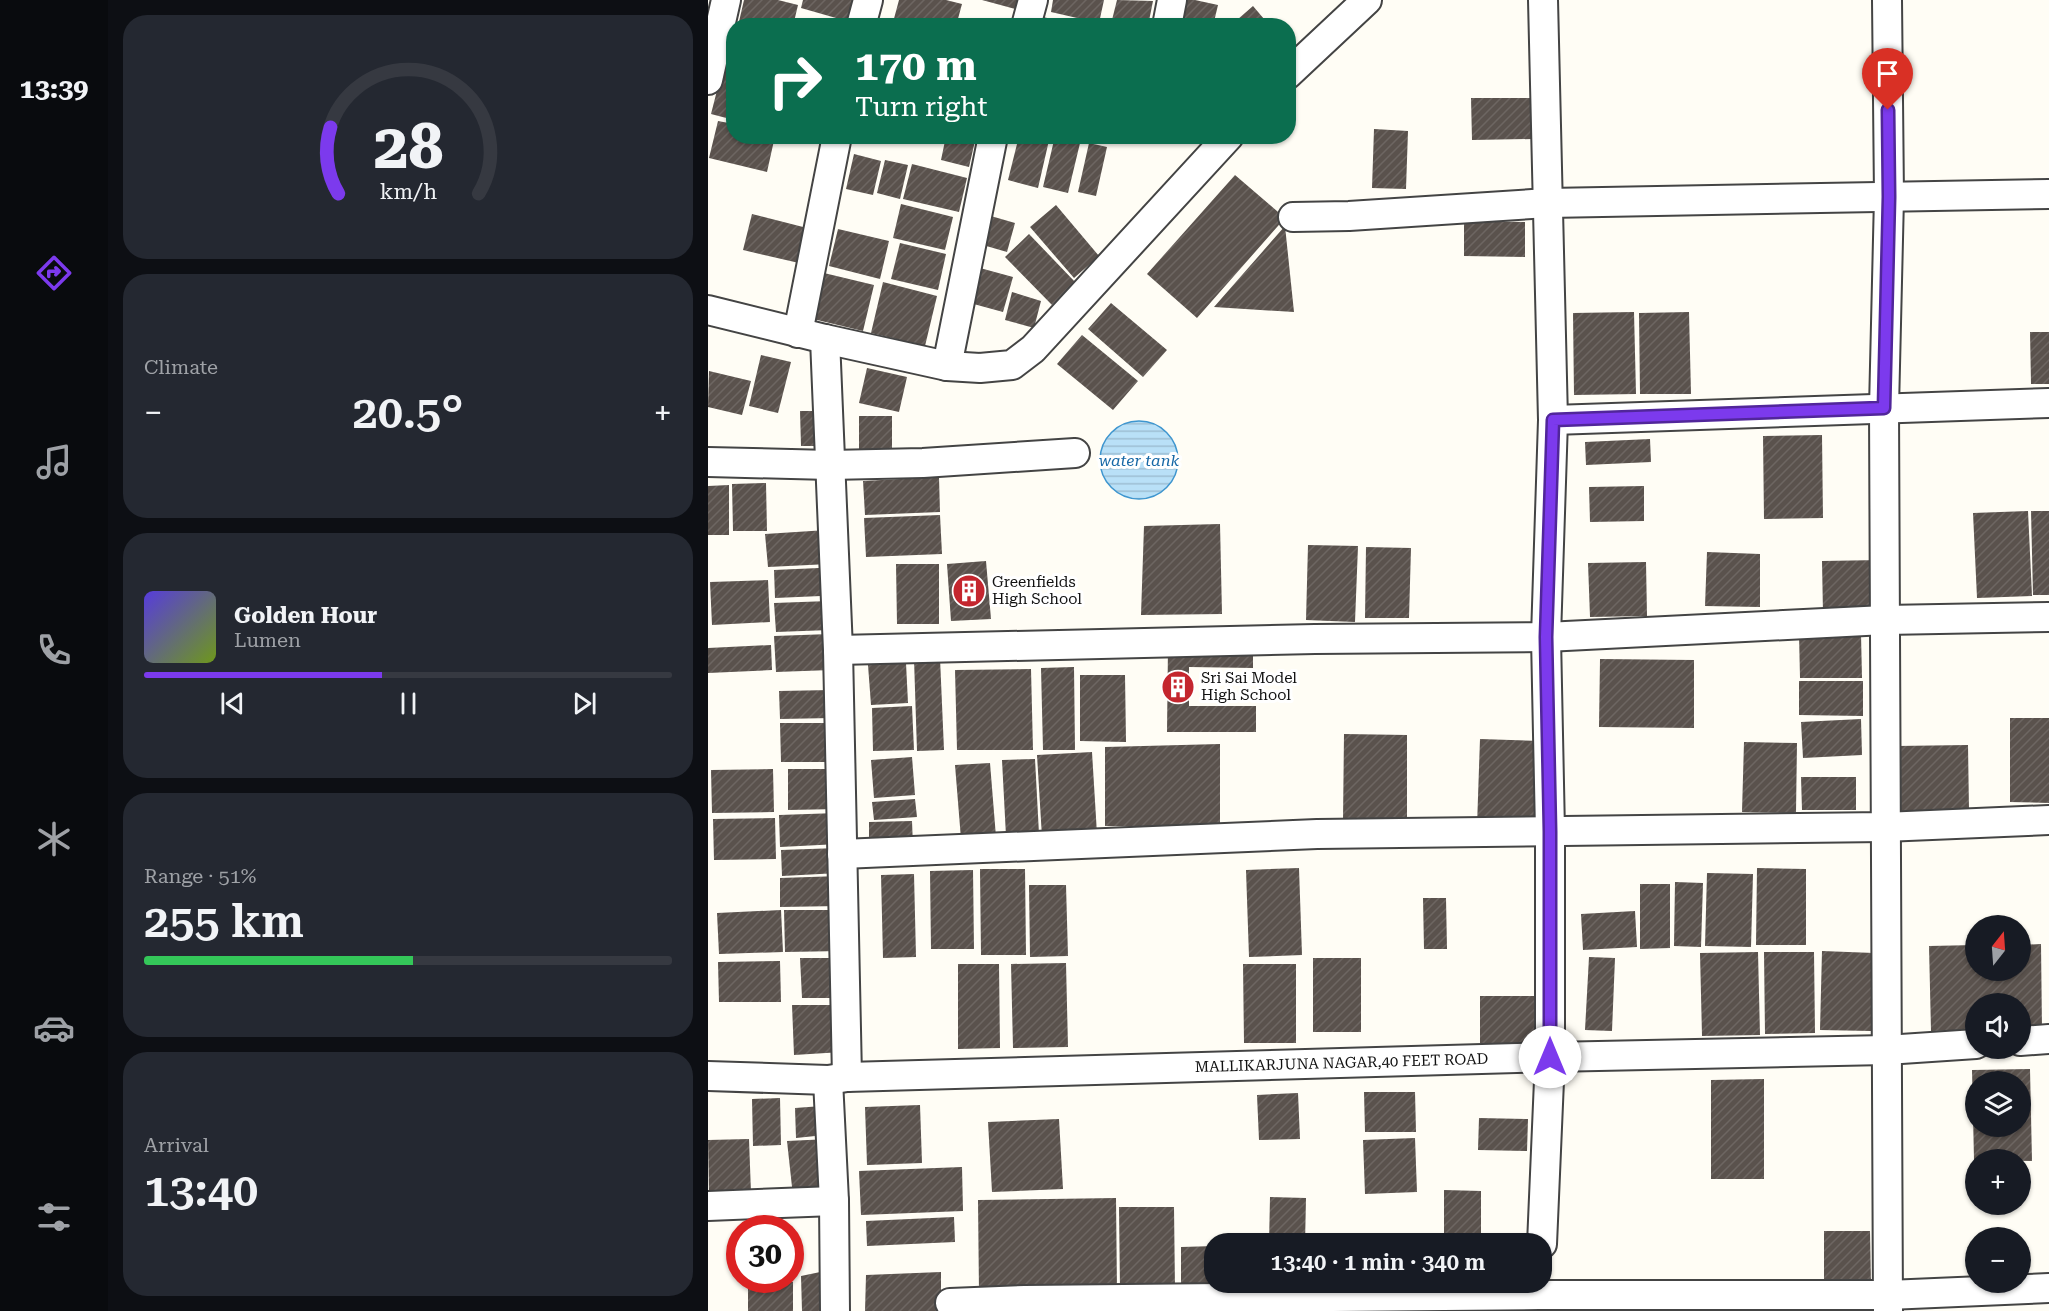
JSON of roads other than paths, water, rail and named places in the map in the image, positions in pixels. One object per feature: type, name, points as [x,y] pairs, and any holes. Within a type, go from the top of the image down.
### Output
[{"type":"street","points":[[708,80],[719,48],[726,0]]},
{"type":"street","points":[[863,18],[868,0]]},
{"type":"street","points":[[1028,18],[1034,0]]},
{"type":"street","points":[[1169,18],[1172,0]]},
{"type":"street","points":[[1296,67],[1367,0]]},
{"type":"street","points":[[1542,1233],[1550,1057],[1550,832],[1546,637],[1553,420],[1543,0]]},
{"type":"street","points":[[1887,0],[1889,197],[1884,408],[1884,827],[1888,1303]]},
{"type":"street","points":[[834,1311],[834,1202],[842,854],[838,650],[830,465],[811,336],[836,144]]},
{"type":"street","points":[[947,366],[991,144]]},
{"type":"street","points":[[708,310],[811,336],[947,366],[980,368],[1012,365],[1033,349],[1222,144]]},
{"type":"street","points":[[1293,217],[1548,203],[2049,194]]},
{"type":"street","points":[[1553,420],[2049,402]]},
{"type":"street","points":[[708,462],[830,465],[923,463],[1075,453]]},
{"type":"street","points":[[838,650],[1315,639],[1546,637],[1885,620],[2049,617]]},
{"type":"street","points":[[842,854],[1317,834],[1884,827],[2049,820]]},
{"type":"street","points":[[2031,1040],[2049,1039]]},
{"type":"street","name":"MALLIKARJUNA NAGAR,40 FEET ROAD","points":[[708,1076],[838,1079],[1550,1057],[1886,1050],[1965,1045]]},
{"type":"street","points":[[708,1206],[834,1202]]},
{"type":"street","points":[[950,1303],[1037,1300],[1539,1296],[1888,1303],[2049,1288]]},
{"type":"water","name":"water tank","points":[[1139,421],[1154,424],[1171,438],[1178,460],[1175,475],[1161,492],[1139,499],[1124,496],[1107,482],[1100,460],[1103,445],[1117,428]]},
{"type":"place","name":"Greenfields High School","points":[[969,591]]},
{"type":"place","name":"Sri Sai Model High School","points":[[1178,687]]}]
